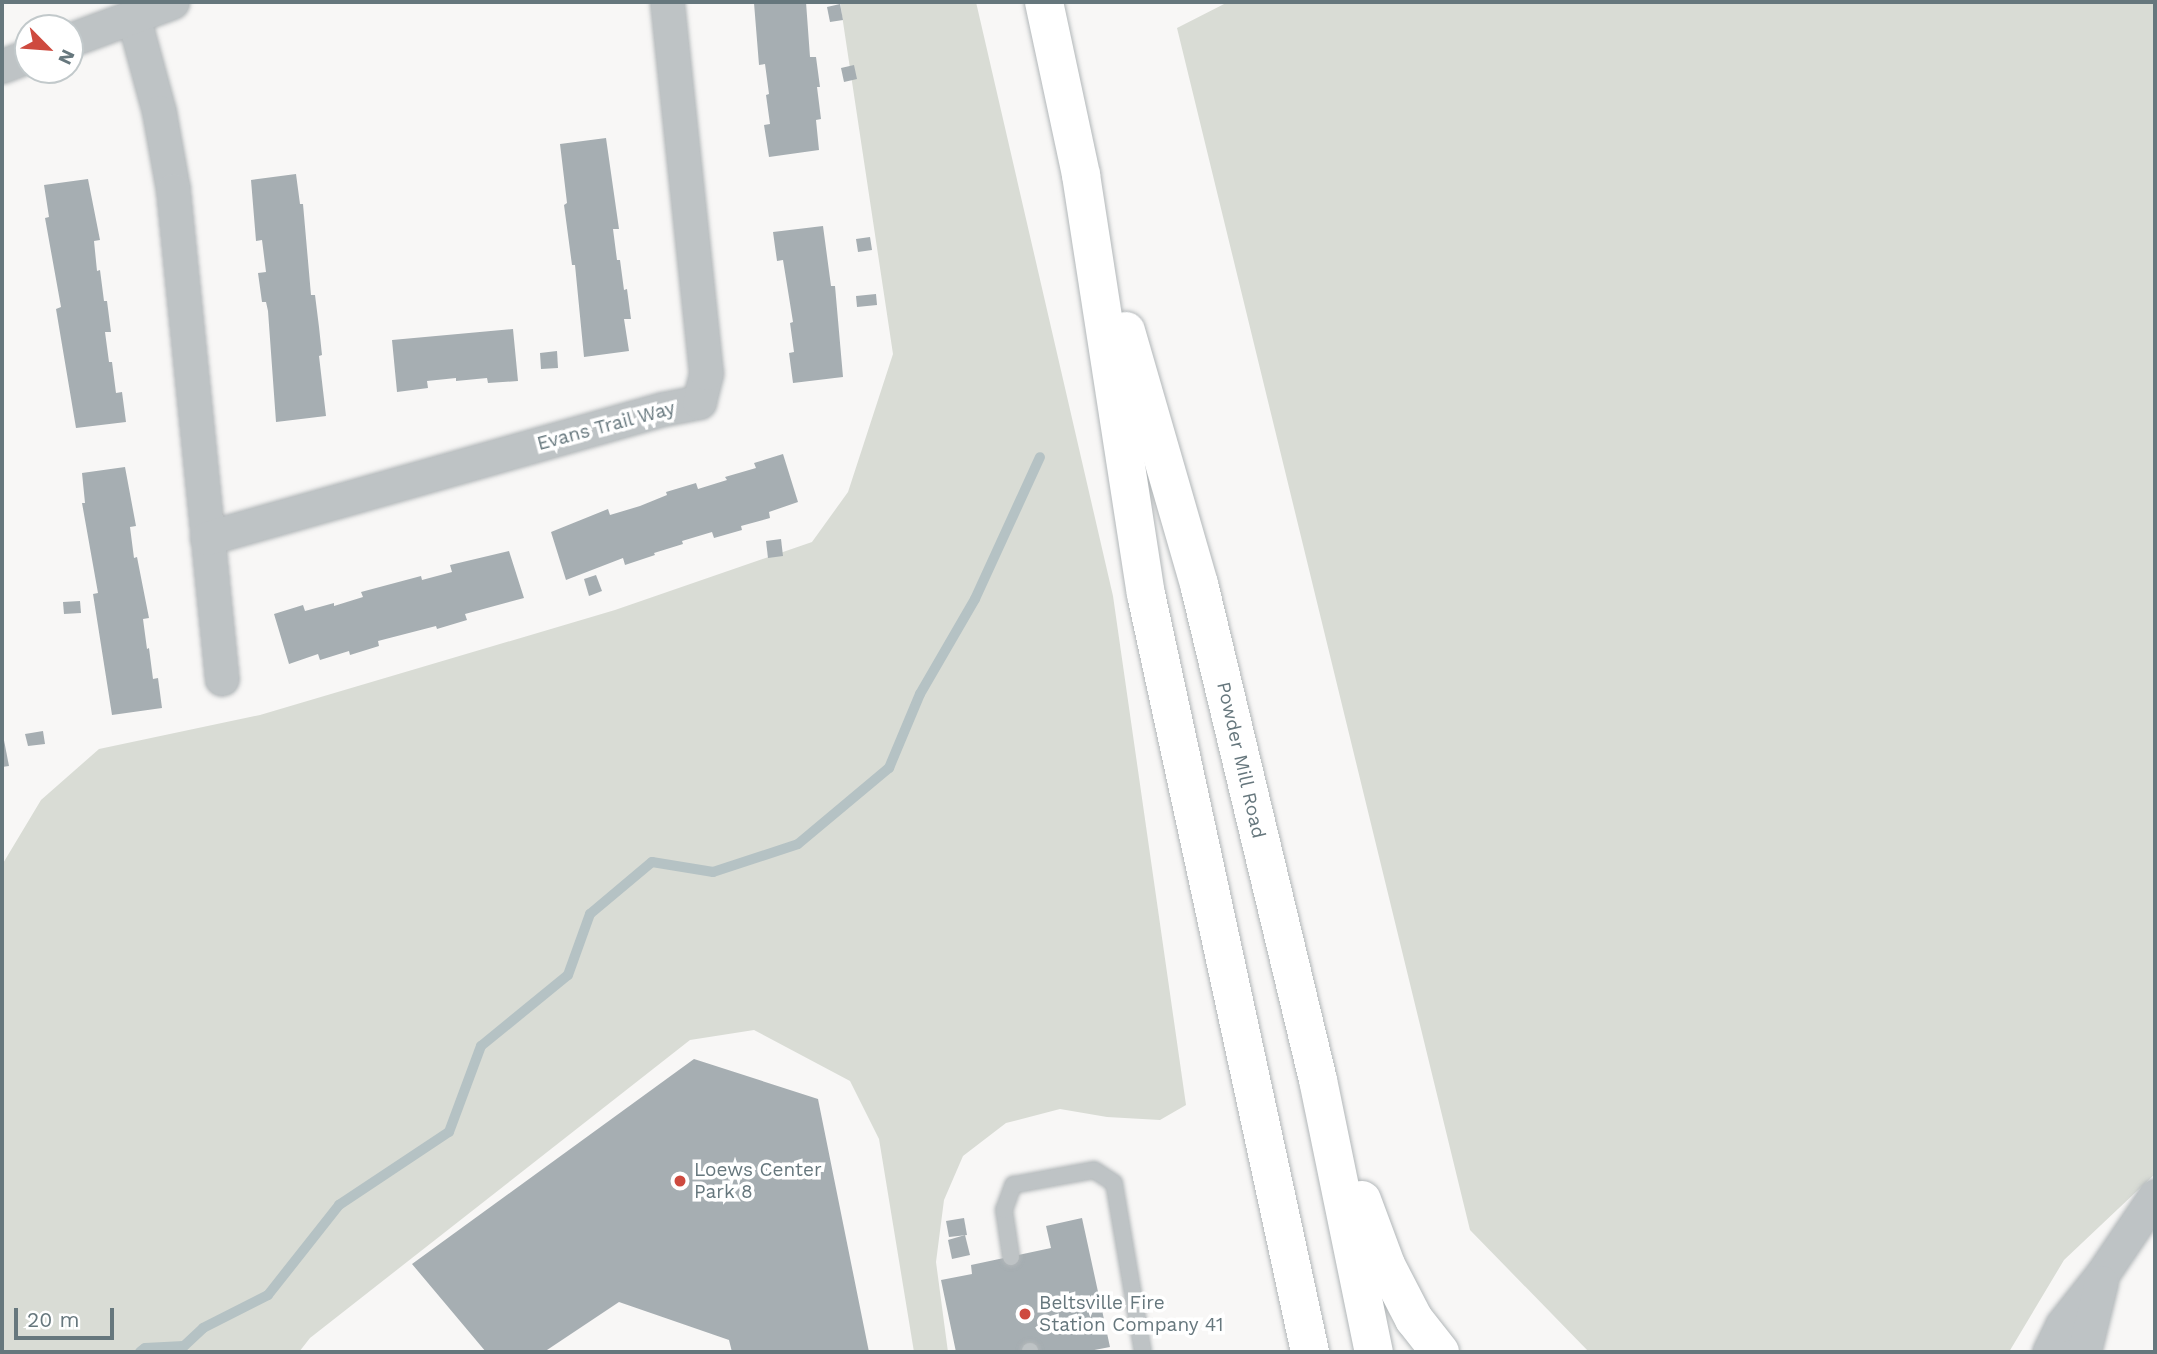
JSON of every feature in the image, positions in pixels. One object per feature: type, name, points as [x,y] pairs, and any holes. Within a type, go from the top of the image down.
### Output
[{"type":"main road","name":"Powder Mill Road","points":[[1044,2],[1081,174],[1146,594],[1310,1352]]},
{"type":"main road","name":"Powder Mill Road","points":[[1081,174],[1199,584],[1318,1080],[1374,1352]]},
{"type":"main road","points":[[1318,1080],[1386,1265],[1414,1319],[1440,1352]]},
{"type":"main road","points":[[1254,1091],[1285,1352]]},
{"type":"street","points":[[84,35],[172,2]]},
{"type":"street","name":"Evans Trail Way","points":[[207,538],[649,413],[699,402],[706,373],[667,2]]},
{"type":"street","points":[[134,16],[159,112],[173,190],[222,679]]},
{"type":"street","points":[[2049,1352],[2062,1325],[2103,1273],[2155,1196]]},
{"type":"street","points":[[2084,1352],[2103,1273]]},
{"type":"lane","points":[[1011,1257],[1004,1210],[1013,1185],[1094,1170],[1114,1183],[1143,1352]]},
{"type":"shaded area","points":[[840,2],[976,2],[1113,596],[1186,1105],[1160,1120],[1107,1117],[1060,1109],[1006,1123],[963,1156],[944,1200],[936,1262],[948,1352],[914,1352],[879,1139],[850,1081],[754,1030],[690,1040],[310,1338],[299,1352],[2,1352],[2,865],[41,800],[99,749],[260,715],[615,610],[812,542],[848,492],[893,354]]},
{"type":"shaded area","points":[[1228,2],[2155,2],[2155,1174],[2064,1260],[2009,1352],[1589,1352],[1470,1230],[1177,28]]},
{"type":"building","points":[[806,2],[810,57],[816,57],[820,87],[817,87],[821,119],[816,120],[819,150],[769,157],[764,125],[770,124],[766,95],[769,94],[765,64],[759,65],[754,3]]},
{"type":"building","points":[[840,4],[843,20],[830,22],[827,7]]},
{"type":"building","points":[[854,65],[857,79],[844,82],[841,68]]},
{"type":"building","points":[[606,138],[619,229],[613,229],[617,260],[620,260],[624,290],[627,289],[631,319],[624,319],[629,351],[584,357],[575,265],[572,265],[564,205],[567,203],[560,144]]},
{"type":"building","points":[[296,174],[300,204],[303,204],[311,295],[315,295],[319,327],[322,355],[319,356],[326,416],[276,422],[268,311],[266,302],[262,302],[258,273],[266,272],[262,240],[256,241],[251,180]]},
{"type":"building","points":[[88,179],[100,240],[94,241],[97,271],[100,270],[111,332],[105,332],[109,362],[112,362],[116,393],[122,392],[126,422],[76,428],[56,309],[61,307],[45,218],[49,217],[44,185]]},
{"type":"building","points":[[823,226],[831,286],[835,286],[843,377],[793,383],[789,353],[794,352],[790,323],[793,322],[783,260],[777,261],[773,232]]},
{"type":"building","points":[[870,237],[872,250],[858,252],[856,239]]},
{"type":"building","points":[[876,294],[877,305],[857,307],[856,296]]},
{"type":"building","points":[[513,329],[518,381],[488,383],[487,378],[456,381],[456,378],[427,381],[428,388],[397,392],[392,340]]},
{"type":"building","points":[[557,351],[558,368],[541,369],[540,353]]},
{"type":"building","points":[[783,454],[798,502],[769,512],[770,518],[741,526],[742,530],[714,538],[712,532],[682,541],[683,544],[625,565],[623,558],[566,580],[551,532],[608,509],[610,515],[640,506],[667,495],[666,492],[696,483],[698,489],[727,480],[725,477],[756,468],[754,463]]},
{"type":"building","points":[[125,467],[136,526],[130,527],[134,558],[137,557],[149,618],[143,619],[147,649],[149,648],[153,679],[158,678],[162,708],[112,715],[93,594],[98,593],[82,503],[85,503],[82,473]]},
{"type":"building","points":[[781,539],[783,556],[768,558],[766,541]]},
{"type":"building","points":[[509,551],[524,598],[465,614],[467,620],[437,629],[436,626],[378,641],[379,646],[350,655],[349,651],[320,660],[318,654],[289,664],[274,614],[303,605],[305,611],[334,603],[334,606],[363,597],[361,592],[421,576],[422,580],[452,572],[450,565]]},
{"type":"building","points":[[596,575],[602,591],[589,596],[584,579]]},
{"type":"building","points":[[80,601],[81,613],[64,614],[63,602]]},
{"type":"building","points":[[2,730],[9,766],[2,767]]},
{"type":"building","points":[[43,731],[45,744],[28,746],[25,734]]},
{"type":"building","name":"Loews Center Park 8","points":[[694,1059],[818,1099],[869,1352],[732,1352],[729,1340],[619,1302],[544,1352],[486,1352],[412,1264]]},
{"type":"building","points":[[964,1218],[967,1235],[949,1237],[946,1221]]},
{"type":"building","name":"Beltsville Fire Station Company 41","points":[[1082,1218],[1110,1347],[1084,1352],[956,1352],[941,1280],[972,1274],[971,1265],[1051,1248],[1046,1226]]},
{"type":"building","points":[[965,1235],[970,1255],[952,1259],[948,1240]]},
{"type":"waterway","points":[[140,1352],[145,1348],[184,1346],[203,1328],[268,1295],[339,1205],[449,1132],[481,1046],[568,975],[590,914],[652,862],[713,872],[798,844],[889,768],[920,694],[975,599],[1040,457]]},
{"type":"place","name":"Loews Center Park 8","points":[[680,1181]]},
{"type":"place","name":"Beltsville Fire Station Company 41","points":[[1025,1314]]}]
